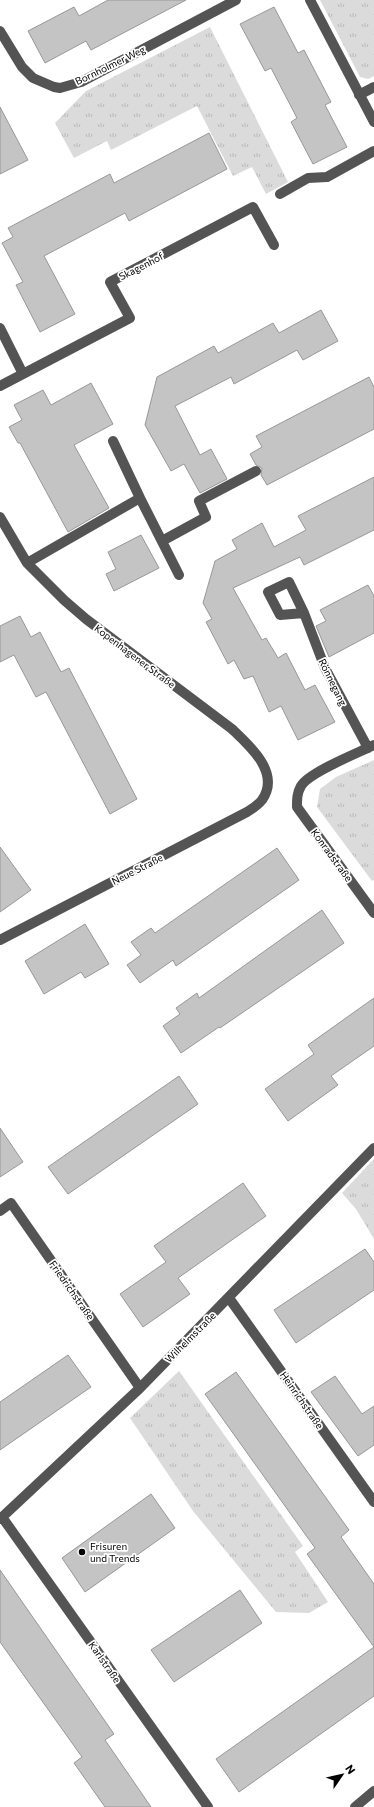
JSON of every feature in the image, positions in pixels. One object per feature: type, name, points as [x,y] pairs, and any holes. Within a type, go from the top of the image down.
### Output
[{"type":"street","name":"Bornholmer Weg","points":[[0,30],[22,67],[33,78],[60,88],[81,82],[236,0]]},
{"type":"street","points":[[310,0],[374,122]]},
{"type":"street","points":[[359,95],[374,87]]},
{"type":"street","points":[[280,194],[308,178],[327,177],[374,151]]},
{"type":"street","name":"Skagenhof","points":[[0,386],[130,318],[110,282],[253,207],[274,245]]},
{"type":"street","points":[[0,328],[23,374]]},
{"type":"street","points":[[113,441],[179,575]]},
{"type":"street","points":[[162,541],[206,517],[199,501],[256,471]]},
{"type":"street","points":[[27,563],[140,498]]},
{"type":"street","name":"Kopenhagener Straße","points":[[0,517],[27,563],[64,600],[86,619],[232,729],[248,744],[261,760],[268,775],[267,790]]},
{"type":"street","name":"Rönnegang","points":[[304,613],[325,668],[371,746]]},
{"type":"street","name":"Konradstraße","points":[[371,746],[313,774],[302,784],[297,795],[297,807],[374,913]]},
{"type":"street","name":"Neue Straße","points":[[0,940],[247,812],[261,801],[267,790]]},
{"type":"street","name":"Wilhelmstraße","points":[[1,1518],[140,1388],[230,1298],[374,1148]]},
{"type":"street","name":"Friedrichstraße","points":[[0,1211],[11,1203],[140,1388]]},
{"type":"street","name":"Heinrichstraße","points":[[230,1298],[374,1502]]},
{"type":"street","name":"Karlstraße","points":[[1,1518],[208,1807]]},
{"type":"street","points":[[355,1807],[374,1791]]},
{"type":"green space","points":[[320,0],[374,0],[374,76],[368,79],[360,77]]},
{"type":"green space","points":[[210,27],[288,182],[266,194],[252,167],[233,176],[197,106],[111,150],[107,141],[74,158],[55,123],[86,91]]},
{"type":"green space","points":[[374,760],[374,880],[372,881],[317,807],[320,789],[336,777]]},
{"type":"green space","points":[[374,1159],[374,1239],[356,1209],[342,1193]]},
{"type":"green space","points":[[179,1371],[303,1546],[295,1552],[328,1602],[309,1613],[276,1612],[193,1511],[130,1418]]},
{"type":"building","points":[[108,0],[186,0],[91,50],[86,41],[45,63],[28,31],[74,7],[79,16]]},
{"type":"building","points":[[274,7],[298,53],[304,50],[331,102],[325,105],[347,147],[313,164],[291,122],[297,118],[271,68],[265,71],[240,24]]},
{"type":"building","points":[[0,107],[28,160],[0,174]]},
{"type":"building","points":[[209,133],[227,169],[129,221],[125,213],[44,256],[75,314],[40,332],[16,285],[23,282],[2,243],[13,237],[8,228],[110,174],[114,183]]},
{"type":"building","points":[[321,310],[338,341],[303,360],[297,350],[234,384],[231,377],[175,406],[200,455],[211,449],[227,479],[200,493],[184,464],[171,471],[145,425],[157,377],[214,346],[218,353],[273,323],[279,333]]},
{"type":"building","points":[[369,377],[374,387],[374,429],[267,485],[261,475],[262,468],[256,465],[250,454],[262,447],[256,436]]},
{"type":"building","points":[[91,383],[113,424],[74,445],[109,508],[68,532],[20,443],[18,443],[9,427],[22,420],[14,405],[43,390],[51,405]]},
{"type":"building","points":[[374,477],[374,530],[304,565],[300,557],[233,588],[262,640],[266,638],[278,658],[286,653],[305,690],[315,685],[335,722],[298,740],[281,706],[269,712],[253,676],[244,679],[234,660],[228,664],[206,622],[212,619],[203,603],[215,561],[237,549],[232,540],[262,523],[274,547],[306,530],[298,516]]},
{"type":"building","points":[[141,535],[159,568],[114,591],[106,574],[116,569],[108,552]]},
{"type":"building","points":[[368,585],[374,596],[374,633],[329,657],[316,626],[326,621],[320,610]]},
{"type":"building","points":[[20,616],[31,637],[40,632],[61,672],[69,668],[137,799],[110,814],[46,692],[36,697],[14,655],[0,662],[0,626]]},
{"type":"building","points":[[0,847],[31,890],[0,912]]},
{"type":"building","points":[[277,848],[299,880],[176,966],[173,960],[140,983],[127,965],[141,955],[131,942],[151,928],[155,933]]},
{"type":"building","points":[[322,910],[344,943],[181,1053],[163,1026],[180,1014],[176,1008],[197,993],[199,998]]},
{"type":"building","points":[[85,924],[109,964],[85,978],[81,972],[44,994],[25,961]]},
{"type":"building","points":[[374,998],[374,1046],[331,1076],[338,1085],[288,1121],[265,1089],[314,1054],[308,1045]]},
{"type":"building","points":[[179,1076],[198,1104],[68,1194],[48,1167]]},
{"type":"building","points":[[0,1128],[23,1162],[0,1177]]},
{"type":"building","points":[[243,1183],[266,1216],[178,1278],[190,1294],[143,1327],[120,1294],[166,1262],[154,1246]]},
{"type":"building","points":[[365,1249],[374,1262],[374,1290],[296,1343],[274,1310]]},
{"type":"building","points":[[68,1355],[91,1387],[0,1450],[0,1402]]},
{"type":"building","points":[[236,1372],[349,1530],[341,1537],[374,1584],[374,1647],[307,1554],[315,1548],[205,1394]]},
{"type":"building","points":[[335,1376],[362,1414],[374,1406],[374,1445],[358,1456],[311,1392]]},
{"type":"building","points":[[151,1494],[175,1528],[85,1592],[62,1558]]},
{"type":"building","points":[[0,1570],[114,1734],[105,1740],[151,1807],[105,1807],[74,1763],[82,1757],[0,1642]]},
{"type":"building","points":[[240,1590],[262,1623],[174,1682],[151,1650]]},
{"type":"building","points":[[374,1647],[374,1696],[239,1792],[216,1759]]},
{"type":"place","name":"Frisuren und Trends","points":[[82,1552]]}]
